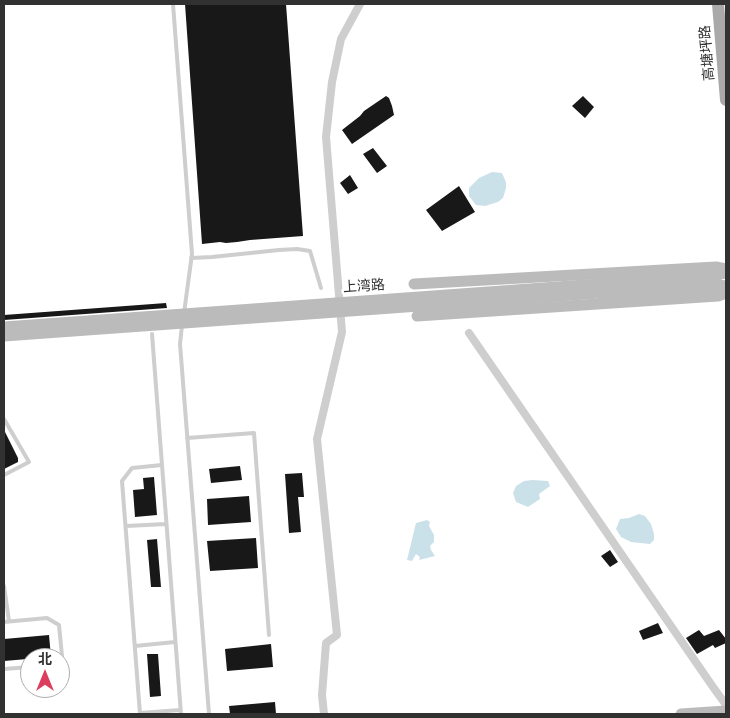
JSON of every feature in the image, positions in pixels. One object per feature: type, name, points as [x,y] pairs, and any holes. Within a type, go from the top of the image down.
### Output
[{"type":"main road","name":"高塘坪路","points":[[718,4],[726,100]]},
{"type":"main road","points":[[414,284],[716,267],[726,269]]},
{"type":"main road","name":"上湾路","points":[[4,336],[599,288],[717,276],[726,273]]},
{"type":"main road","name":"上湾路","points":[[4,327],[599,288],[726,286]]},
{"type":"main road","points":[[417,316],[718,296],[726,293]]},
{"type":"main road","points":[[681,714],[726,711]]},
{"type":"street","points":[[324,714],[322,695],[326,643],[336,636],[318,439],[342,332],[326,137],[332,82],[342,39],[360,4]]},
{"type":"street","points":[[469,333],[726,704]]},
{"type":"lane","points":[[173,4],[192,254],[180,344],[209,714]]},
{"type":"lane","points":[[191,258],[279,250],[310,252],[321,288]]},
{"type":"lane","points":[[414,284],[411,291],[413,313],[417,316]]},
{"type":"lane","points":[[152,334],[162,465],[180,712],[140,714],[122,481],[132,468],[162,465]]},
{"type":"lane","points":[[4,419],[28,462],[4,475]]},
{"type":"lane","points":[[187,438],[254,433],[269,635]]},
{"type":"lane","points":[[126,526],[166,524]]},
{"type":"lane","points":[[4,586],[9,621]]},
{"type":"lane","points":[[4,622],[47,618],[59,625],[61,648]]},
{"type":"lane","points":[[135,646],[175,642]]},
{"type":"lane","points":[[4,669],[20,668]]},
{"type":"water","points":[[492,172],[502,173],[506,182],[503,198],[498,202],[485,206],[476,205],[469,196],[469,188],[479,178]]},
{"type":"water","points":[[524,481],[548,481],[550,486],[539,494],[540,499],[528,507],[516,502],[513,493],[516,486]]},
{"type":"water","points":[[639,514],[645,516],[651,524],[654,540],[650,544],[631,542],[621,537],[616,529],[620,519]]},
{"type":"water","points":[[427,520],[430,522],[429,526],[434,535],[434,542],[430,546],[435,556],[419,560],[420,557],[416,554],[412,561],[407,560],[416,523]]},
{"type":"building","points":[[185,4],[286,4],[303,236],[202,244]]},
{"type":"building","points":[[386,96],[389,98],[394,115],[352,144],[342,130],[364,111]]},
{"type":"building","points":[[583,96],[594,107],[585,118],[572,106]]},
{"type":"building","points":[[373,148],[387,166],[377,173],[363,154]]},
{"type":"building","points":[[350,175],[358,188],[348,194],[340,183]]},
{"type":"building","points":[[459,186],[475,212],[442,231],[426,210]]},
{"type":"building","points":[[166,303],[167,308],[4,320],[4,315]]},
{"type":"building","points":[[4,430],[18,458],[18,462],[4,469]]},
{"type":"building","points":[[240,466],[242,480],[211,483],[209,469]]},
{"type":"building","points":[[302,473],[304,497],[298,497],[301,532],[289,533],[285,474]]},
{"type":"building","points":[[154,477],[157,515],[135,517],[133,490],[144,489],[143,478]]},
{"type":"building","points":[[249,496],[251,522],[208,525],[207,499]]},
{"type":"building","points":[[256,538],[258,568],[210,571],[207,541]]},
{"type":"building","points":[[157,539],[161,587],[151,587],[147,540]]},
{"type":"building","points":[[610,550],[618,562],[610,567],[601,556]]},
{"type":"building","points":[[658,623],[663,633],[643,640],[639,631]]},
{"type":"building","points":[[699,630],[704,636],[719,630],[726,639],[726,643],[715,648],[713,645],[697,654],[686,638]]},
{"type":"building","points":[[49,635],[50,648],[20,648],[20,660],[4,661],[4,639]]},
{"type":"building","points":[[271,644],[273,667],[227,671],[225,649]]},
{"type":"building","points":[[147,654],[158,654],[161,696],[150,697]]},
{"type":"building","points":[[275,702],[276,714],[230,714],[229,706]]}]
